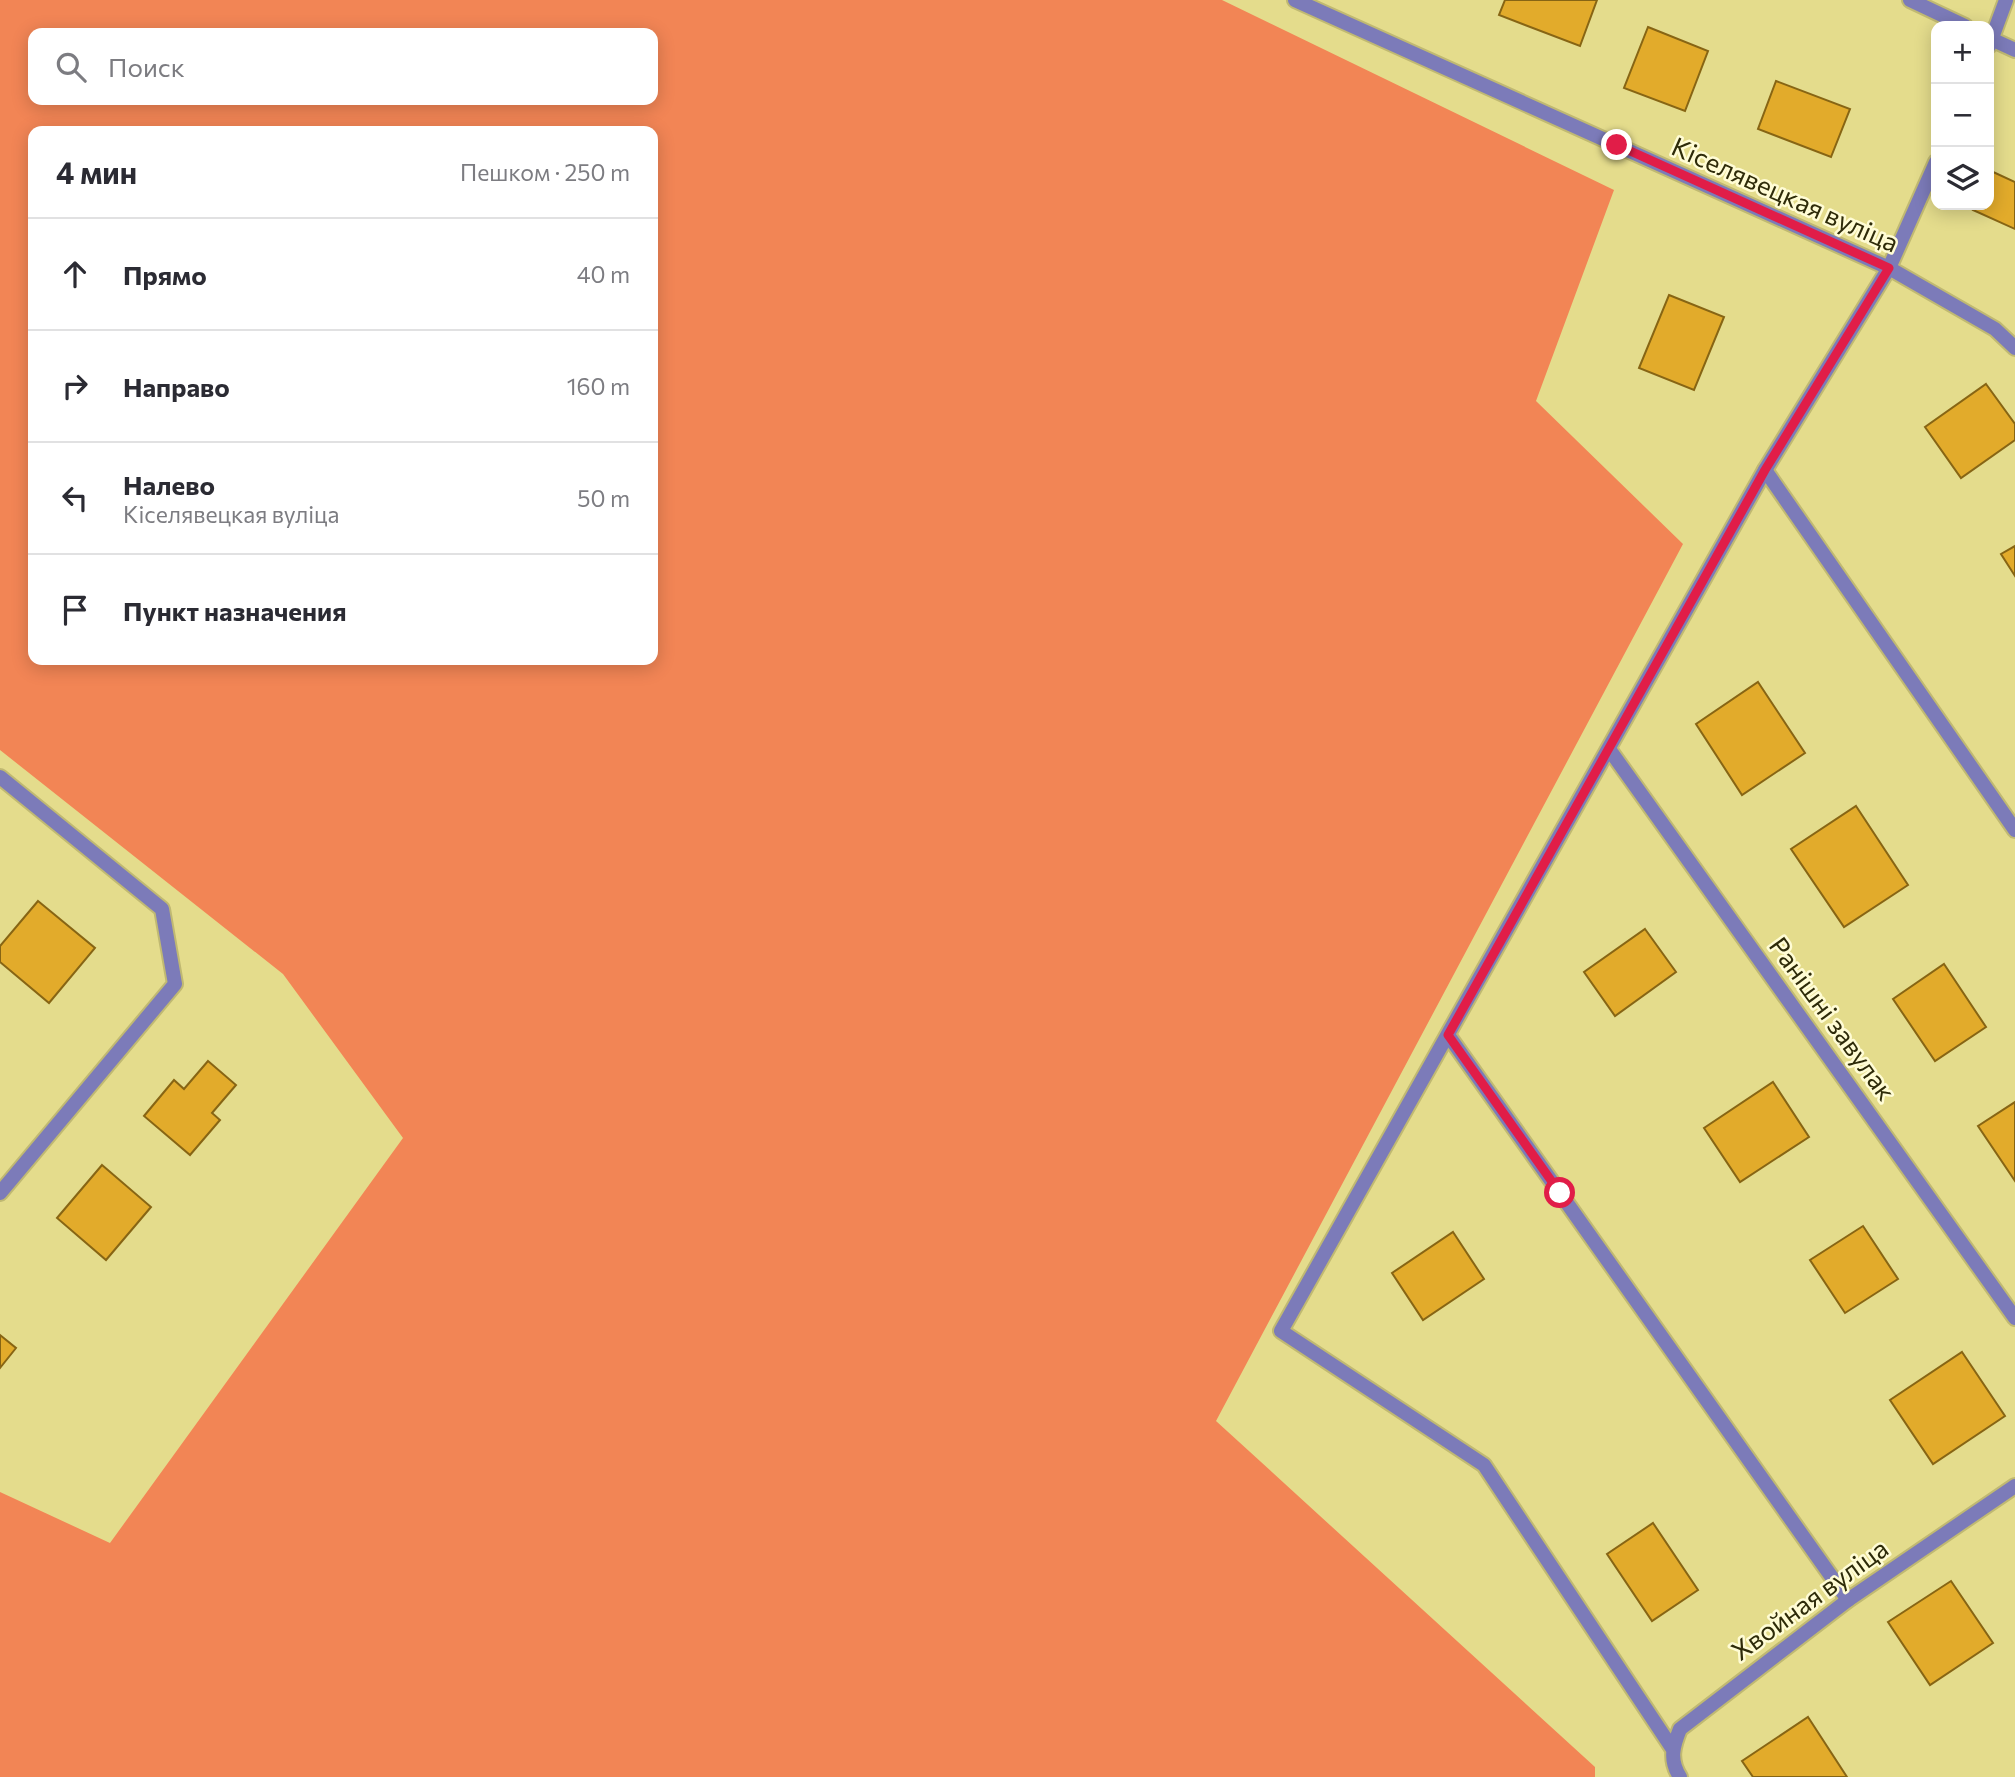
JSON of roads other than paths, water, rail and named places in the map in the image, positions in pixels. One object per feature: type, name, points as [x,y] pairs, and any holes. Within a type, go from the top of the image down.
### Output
[{"type":"street","name":"Кіселявецкая вуліца","points":[[1295,0],[1889,268],[1996,329],[2015,348]]},
{"type":"street","points":[[1910,0],[1954,21]]},
{"type":"street","points":[[1994,31],[2006,0]]},
{"type":"street","points":[[1994,42],[2015,50]]},
{"type":"street","points":[[1681,1777],[1675,1769],[1672,1748],[1484,1465],[1281,1331],[1765,470],[1889,268],[1931,174]]},
{"type":"street","points":[[1765,470],[2015,830]]},
{"type":"street","name":"Ранішні завулак","points":[[1609,749],[2015,1318]]},
{"type":"street","points":[[0,777],[162,909],[175,984],[0,1193]]},
{"type":"street","points":[[1448,1035],[1848,1600]]},
{"type":"street","name":"Хвойная вуліца","points":[[1672,1748],[1680,1729],[1848,1600],[2015,1486]]}]
